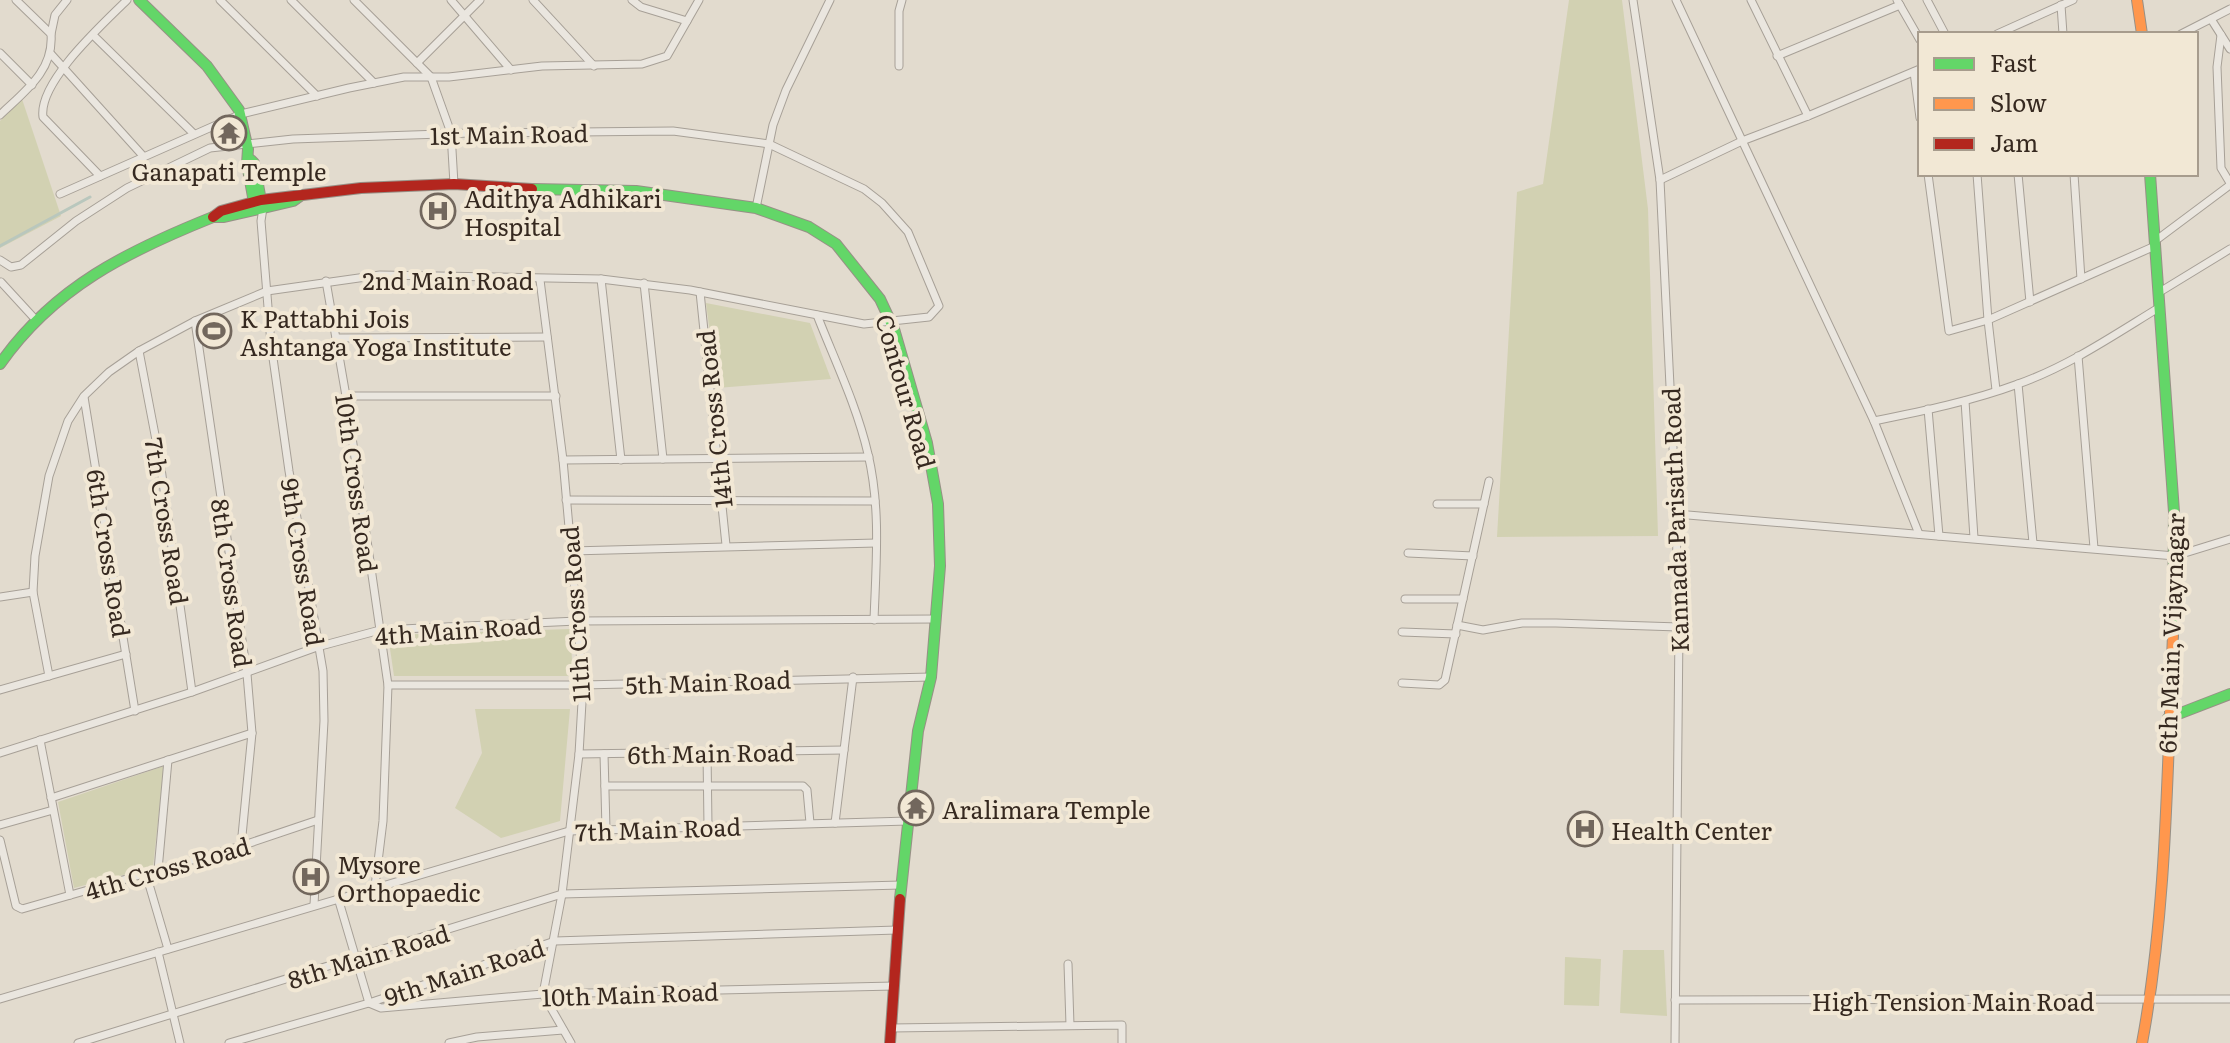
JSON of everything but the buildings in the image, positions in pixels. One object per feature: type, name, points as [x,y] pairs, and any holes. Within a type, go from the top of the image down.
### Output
[{"type":"main road","points":[[139,0],[210,71],[241,114],[250,158],[247,164],[258,205]]},
{"type":"main road","points":[[2137,0],[2142,32]]},
{"type":"main road","name":"6th Main, Vijaynagar","points":[[2142,1043],[2150,1000],[2161,893],[2175,592],[2150,176]]},
{"type":"main road","name":"Contour Road","points":[[0,364],[35,319],[105,268],[213,217],[292,194],[300,196],[361,188],[454,184],[492,188],[636,191],[756,208],[809,227],[836,244],[880,299],[890,322],[927,443],[938,504],[940,566],[931,677],[918,731],[901,885],[890,1043]]},
{"type":"main road","points":[[2168,718],[2230,694]]},
{"type":"street","points":[[16,0],[51,34]]},
{"type":"street","points":[[67,0],[55,15],[51,34],[58,62],[144,157]]},
{"type":"street","points":[[0,115],[32,85],[46,66],[58,62],[93,35],[127,0]]},
{"type":"street","points":[[220,0],[317,96]]},
{"type":"street","points":[[291,0],[374,83]]},
{"type":"street","points":[[354,0],[431,77],[451,133],[454,184]]},
{"type":"street","points":[[451,0],[511,70]]},
{"type":"street","points":[[417,63],[480,0]]},
{"type":"street","points":[[533,0],[594,66]]},
{"type":"street","points":[[632,0],[641,7],[687,21]]},
{"type":"street","points":[[60,194],[241,114],[374,83],[404,77],[542,66],[642,64],[667,56],[699,0]]},
{"type":"street","points":[[756,208],[769,144],[786,90],[830,0]]},
{"type":"street","points":[[899,66],[899,11],[902,0]]},
{"type":"street","name":"Kannada Parisath Road","points":[[1633,0],[1660,180],[1676,514],[1679,627],[1675,1043]]},
{"type":"street","points":[[1676,0],[1874,421],[1919,534]]},
{"type":"street","points":[[1751,0],[1808,116]]},
{"type":"street","points":[[2047,0],[2051,10]]},
{"type":"street","points":[[2002,32],[2073,0]]},
{"type":"street","points":[[1931,1],[1944,32]]},
{"type":"street","points":[[1777,56],[1899,3],[1918,36]]},
{"type":"street","points":[[2061,5],[2063,32]]},
{"type":"street","points":[[2185,32],[2230,9]]},
{"type":"street","points":[[2211,19],[2230,49]]},
{"type":"street","points":[[93,35],[194,134]]},
{"type":"street","points":[[1928,176],[1949,331],[1988,320],[2154,244],[2230,184],[2221,168],[2217,67],[2221,35]]},
{"type":"street","points":[[0,53],[32,85]]},
{"type":"street","points":[[58,62],[42,104],[43,117],[100,176]]},
{"type":"street","points":[[1660,180],[1742,141],[1917,70]]},
{"type":"street","name":"1st Main Road","points":[[11,267],[21,265],[76,221],[127,188],[200,152],[247,143],[451,133],[673,131],[769,144],[864,189],[882,203],[908,232],[939,306],[929,317],[890,322]]},
{"type":"street","points":[[1977,176],[1996,390]]},
{"type":"street","points":[[2018,176],[2030,302]]},
{"type":"street","points":[[2074,176],[2081,279]]},
{"type":"street","name":"9th Cross Road","points":[[258,205],[287,457],[323,671],[324,709],[314,905]]},
{"type":"street","points":[[2158,293],[2230,249]]},
{"type":"street","points":[[0,260],[11,267],[0,282],[35,319]]},
{"type":"street","name":"2nd Main Road","points":[[49,676],[33,592],[35,556],[49,476],[68,421],[84,396],[109,372],[139,351],[195,321],[267,291],[380,275],[601,279],[700,292],[864,324],[890,322]]},
{"type":"street","points":[[601,279],[621,460]]},
{"type":"street","name":"11th Cross Road","points":[[540,280],[563,460],[583,685],[579,754],[562,894],[543,994]]},
{"type":"street","name":"10th Cross Road","points":[[326,281],[388,685],[383,821],[375,886]]},
{"type":"street","points":[[644,283],[663,459]]},
{"type":"street","name":"14th Cross Road","points":[[700,292],[726,545]]},
{"type":"street","points":[[1874,421],[1965,401],[2018,384],[2078,356],[2160,307]]},
{"type":"street","points":[[817,315],[859,420],[869,457],[875,501],[874,620]]},
{"type":"street","name":"8th Cross Road","points":[[195,321],[247,674],[252,733],[241,846]]},
{"type":"street","points":[[336,338],[547,337]]},
{"type":"street","name":"7th Cross Road","points":[[139,351],[160,461],[192,692]]},
{"type":"street","points":[[2078,356],[2094,548]]},
{"type":"street","points":[[2018,384],[2033,543]]},
{"type":"street","name":"6th Cross Road","points":[[84,396],[135,711]]},
{"type":"street","points":[[346,396],[556,396]]},
{"type":"street","points":[[1965,401],[1974,538]]},
{"type":"street","points":[[1928,409],[1939,536]]},
{"type":"street","points":[[563,460],[869,457]]},
{"type":"street","points":[[1402,683],[1443,684],[1489,481]]},
{"type":"street","points":[[566,500],[875,501]]},
{"type":"street","points":[[1437,504],[1484,504]]},
{"type":"street","points":[[1676,514],[2175,556],[2230,539]]},
{"type":"street","points":[[571,551],[876,543]]},
{"type":"street","points":[[1408,553],[1473,556]]},
{"type":"street","points":[[0,597],[33,592]]},
{"type":"street","points":[[1405,599],[1463,599]]},
{"type":"street","name":"4th Main Road","points":[[0,753],[247,674],[317,647],[380,630],[577,621],[936,619]]},
{"type":"street","points":[[1457,625],[1483,630],[1522,623],[1679,627]]},
{"type":"street","points":[[1402,632],[1456,634]]},
{"type":"street","points":[[0,690],[126,654]]},
{"type":"street","points":[[835,823],[853,677]]},
{"type":"street","name":"5th Main Road","points":[[388,685],[583,685],[931,677]]},
{"type":"street","points":[[51,798],[252,733]]},
{"type":"street","points":[[40,740],[70,895]]},
{"type":"street","name":"6th Main Road","points":[[579,754],[844,750]]},
{"type":"street","points":[[707,752],[708,826]]},
{"type":"street","points":[[604,754],[606,829]]},
{"type":"street","points":[[158,870],[168,760]]},
{"type":"street","points":[[605,786],[707,784],[806,787],[810,823]]},
{"type":"street","points":[[0,825],[53,810]]},
{"type":"street","name":"4th Cross Road","points":[[0,840],[16,906],[22,909],[241,846],[318,820]]},
{"type":"street","name":"7th Main Road","points":[[0,999],[569,831],[908,821]]},
{"type":"street","points":[[146,874],[168,949]]},
{"type":"street","name":"8th Main Road","points":[[78,1043],[562,894],[901,885]]},
{"type":"street","points":[[338,898],[369,1003]]},
{"type":"street","name":"9th Main Road","points":[[229,1043],[369,1003],[555,941],[897,930]]},
{"type":"street","points":[[158,952],[180,1043]]},
{"type":"street","points":[[1068,964],[1070,1025]]},
{"type":"street","name":"10th Main Road","points":[[369,1003],[381,1008],[543,994],[894,986]]},
{"type":"street","points":[[543,994],[571,1043]]},
{"type":"street","name":"High Tension Main Road","points":[[1675,1000],[2230,999]]},
{"type":"street","points":[[891,1028],[1122,1025],[1122,1043]]},
{"type":"street","points":[[449,1043],[477,1037],[563,1030]]},
{"type":"green space","points":[[1569,0],[1622,0],[1648,209],[1658,536],[1497,537],[1517,192],[1543,184]]},
{"type":"green space","points":[[22,99],[61,216],[0,248],[0,121]]},
{"type":"green space","points":[[706,303],[810,323],[831,379],[717,388]]},
{"type":"green space","points":[[570,629],[573,676],[394,676],[388,635]]},
{"type":"green space","points":[[475,709],[570,709],[560,821],[501,838],[455,808],[482,753]]},
{"type":"green space","points":[[164,766],[153,867],[74,888],[58,802]]},
{"type":"green space","points":[[1623,950],[1664,950],[1667,1016],[1620,1013]]},
{"type":"green space","points":[[1565,957],[1601,959],[1599,1006],[1564,1005]]},
{"type":"waterway","points":[[0,246],[90,197]]},
{"type":"traffic: fast","points":[[139,0],[207,66],[239,110],[248,149],[247,164],[255,208]]},
{"type":"traffic: fast","points":[[251,160],[262,206]]},
{"type":"traffic: fast","points":[[2150,176],[2174,512],[2173,635]]},
{"type":"traffic: fast","points":[[532,189],[636,191],[756,208],[809,227],[836,244],[880,299],[894,329],[927,443],[938,504],[940,566],[931,677],[918,731],[900,899]]},
{"type":"traffic: fast","points":[[0,364],[44,313],[95,274],[122,258],[213,217],[293,201],[300,196]]},
{"type":"traffic: fast","points":[[2168,718],[2230,694]]},
{"type":"traffic: slow","points":[[2137,0],[2142,32]]},
{"type":"traffic: slow","points":[[2142,1043],[2161,891],[2173,635]]},
{"type":"traffic: jam","points":[[213,217],[221,211],[261,200],[361,188],[454,184],[532,189]]},
{"type":"traffic: jam","points":[[890,1043],[900,899]]},
{"type":"place","name":"Ganapati Temple","points":[[229,133]]},
{"type":"place","name":"Adithya Adhikari Hospital","points":[[438,211]]},
{"type":"place","name":"K Pattabhi Jois Ashtanga Yoga Institute","points":[[214,331]]},
{"type":"place","name":"Aralimara Temple","points":[[916,808]]},
{"type":"place","name":"Health Center","points":[[1585,829]]},
{"type":"place","name":"Mysore Orthopaedic","points":[[311,877]]}]
